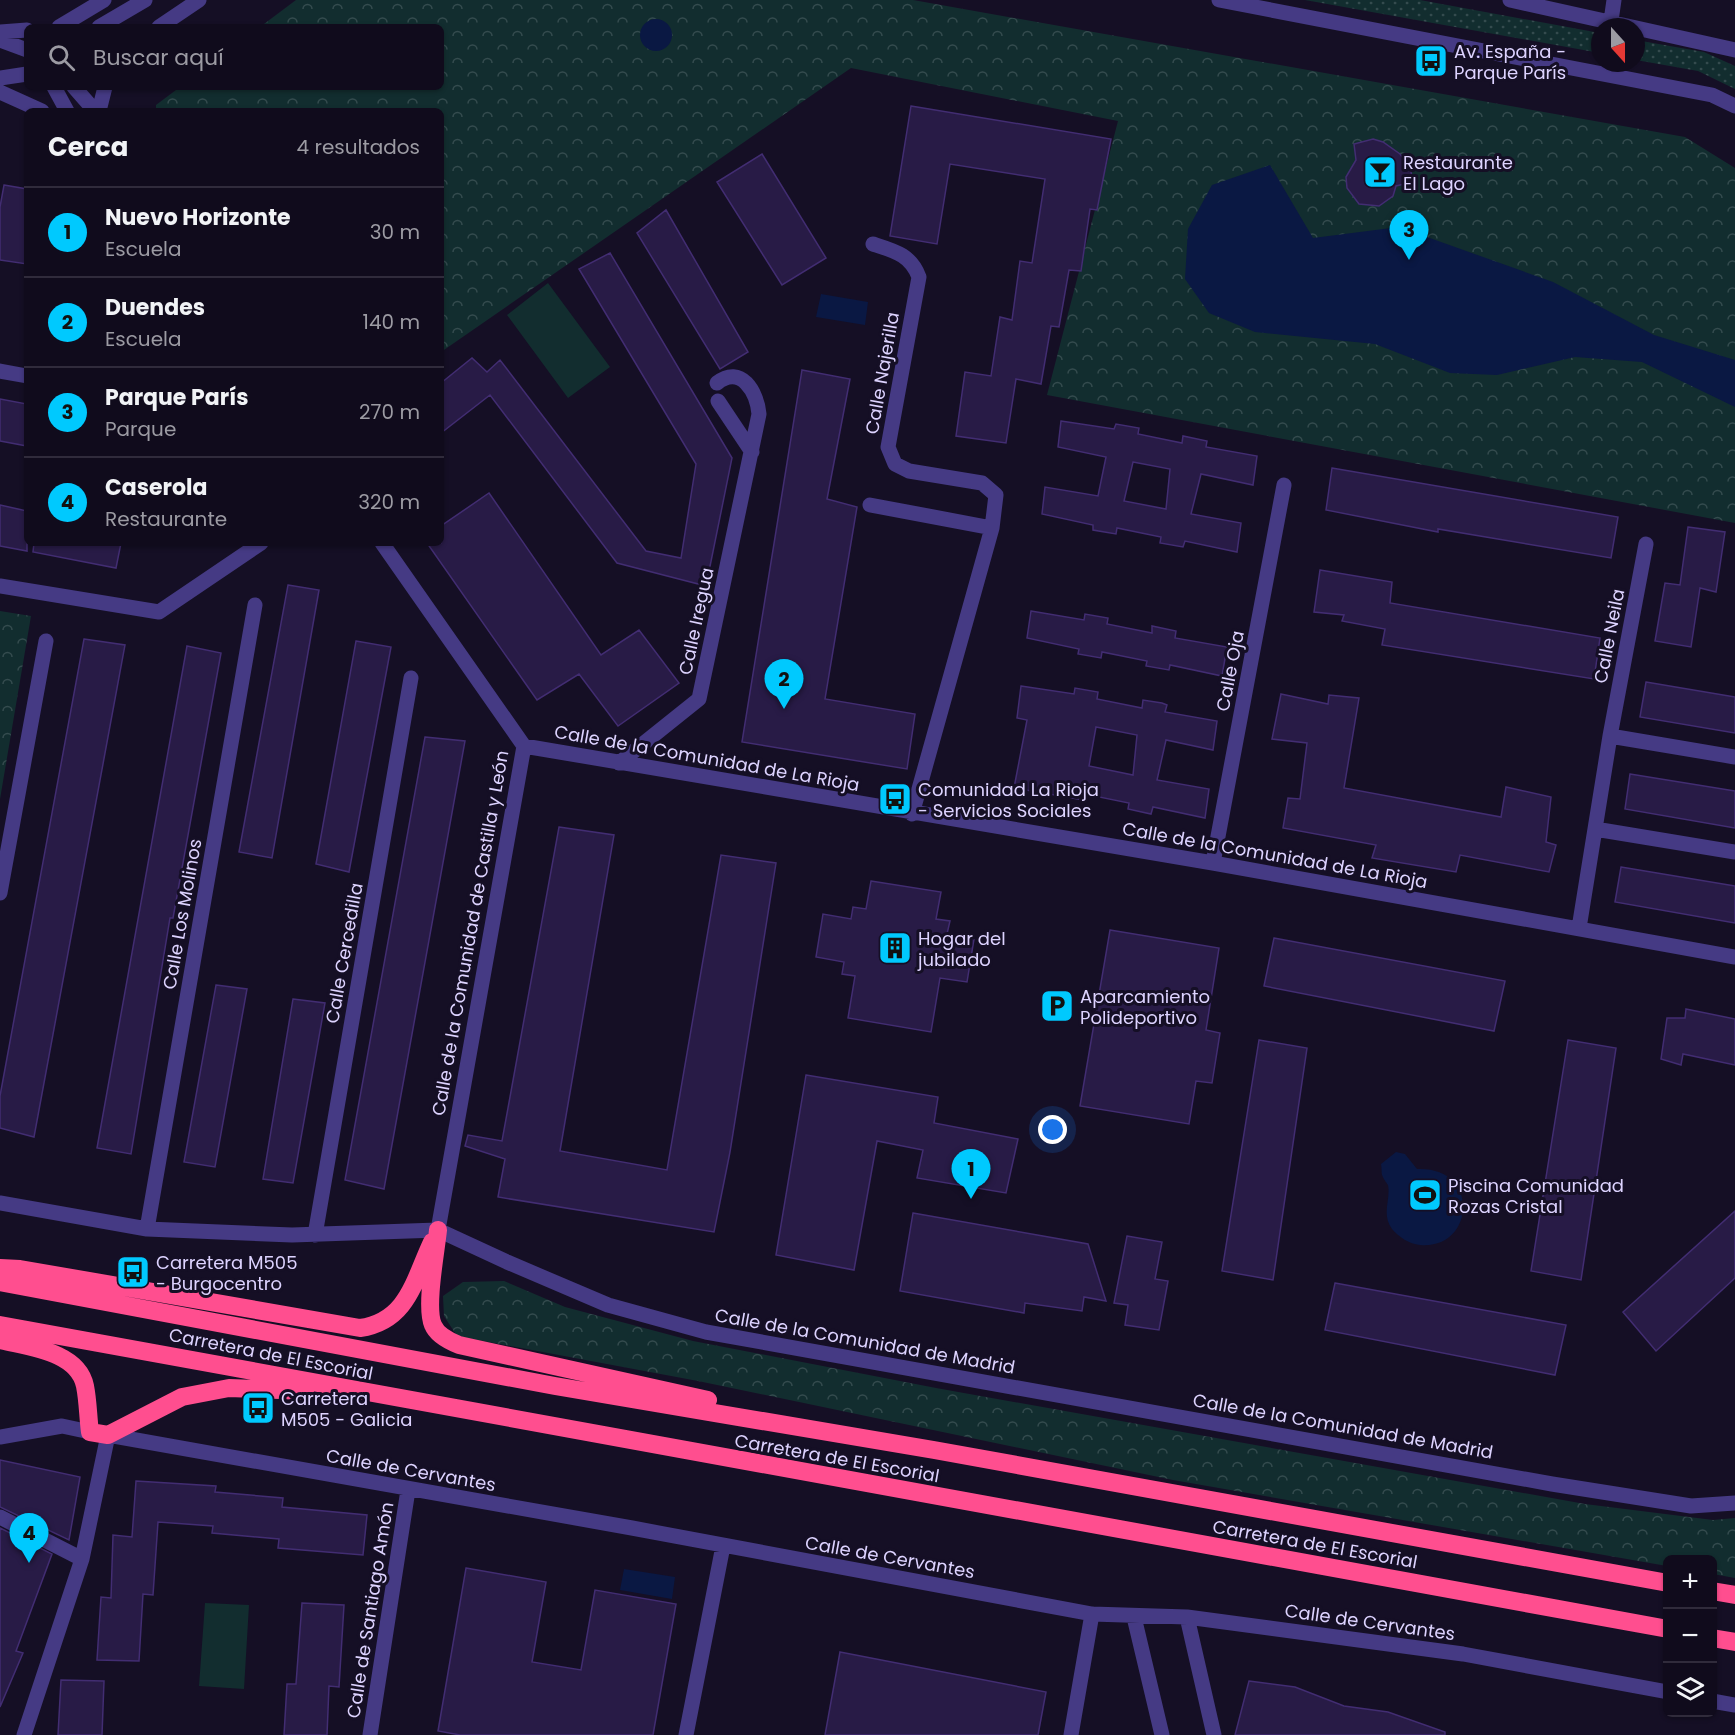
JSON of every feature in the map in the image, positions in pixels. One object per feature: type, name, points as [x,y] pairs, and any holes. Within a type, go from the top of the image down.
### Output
[{"type":"highway","points":[[0,1268],[20,1269],[360,1328],[376,1326],[392,1318],[405,1303],[438,1230]]},
{"type":"highway","points":[[438,1230],[431,1300],[433,1325],[444,1338],[459,1345],[934,1450]]},
{"type":"highway","name":"Carretera de El Escorial","points":[[0,1282],[555,1386],[934,1450],[1663,1582]]},
{"type":"highway","name":"Carretera de El Escorial","points":[[0,1325],[1663,1628]]},
{"type":"highway","points":[[0,1340],[53,1354],[72,1364],[85,1383],[99,1434],[182,1397],[229,1388],[349,1390]]},
{"type":"highway","points":[[1717,1592],[1735,1595]]},
{"type":"highway","points":[[1717,1639],[1735,1642]]},
{"type":"street","points":[[64,24],[104,0]]},
{"type":"street","points":[[104,24],[145,0]]},
{"type":"street","points":[[163,24],[199,0]]},
{"type":"street","points":[[1219,0],[1712,95],[1735,106]]},
{"type":"street","points":[[1510,0],[1597,18]]},
{"type":"street","points":[[1611,18],[1614,0]]},
{"type":"street","points":[[1645,29],[1735,50]]},
{"type":"street","points":[[0,32],[24,30]]},
{"type":"street","points":[[0,40],[24,49]]},
{"type":"street","points":[[0,78],[24,74]]},
{"type":"street","points":[[56,90],[65,108]]},
{"type":"street","points":[[77,90],[94,108]]},
{"type":"street","points":[[98,108],[104,90]]},
{"type":"street","points":[[0,92],[35,108]]},
{"type":"street","name":"Calle Najerilla","points":[[873,244],[901,253],[915,264],[920,278],[888,447],[895,464],[909,471],[982,483],[996,495],[996,513],[912,814]]},
{"type":"street","points":[[0,371],[24,375]]},
{"type":"street","name":"Calle Iregua","points":[[619,763],[699,699],[759,414],[758,398],[749,384],[736,378],[723,378],[717,383]]},
{"type":"street","points":[[718,401],[752,452]]},
{"type":"street","name":"Calle Oja","points":[[1214,863],[1284,485]]},
{"type":"street","points":[[870,505],[992,528]]},
{"type":"street","name":"Calle Neila","points":[[1579,928],[1610,736],[1646,544]]},
{"type":"street","points":[[0,586],[159,612],[257,546]]},
{"type":"street","name":"Calle de la Comunidad de Castilla y León","points":[[384,546],[524,746],[438,1230]]},
{"type":"street","name":"Calle Los Molinos","points":[[147,1229],[255,605]]},
{"type":"street","points":[[0,893],[46,641]]},
{"type":"street","name":"Calle Cercedilla","points":[[315,1235],[411,678]]},
{"type":"street","points":[[1610,736],[1735,758]]},
{"type":"street","name":"Calle de la Comunidad de La Rioja","points":[[524,746],[912,814],[1214,863],[1735,957]]},
{"type":"street","points":[[1595,829],[1735,852]]},
{"type":"street","name":"Calle de la Comunidad de Madrid","points":[[0,1203],[147,1229],[315,1235],[438,1230],[608,1305],[706,1332],[1561,1485],[1691,1506],[1735,1503]]},
{"type":"street","name":"Calle de Cervantes","points":[[0,1437],[62,1426],[1092,1614],[1187,1617],[1463,1654],[1663,1691]]},
{"type":"street","points":[[24,1735],[82,1559],[99,1434]]},
{"type":"street","name":"Calle de Santiago Amón","points":[[370,1735],[408,1490]]},
{"type":"street","points":[[0,1517],[82,1559]]},
{"type":"street","points":[[686,1735],[723,1546]]},
{"type":"street","points":[[1071,1735],[1092,1614]]},
{"type":"street","points":[[1134,1617],[1162,1735]]},
{"type":"street","points":[[1187,1617],[1214,1735]]},
{"type":"street","points":[[1717,1702],[1735,1705]]},
{"type":"green space","points":[[296,0],[913,0],[1685,137],[1735,168],[1735,523],[1047,395],[1118,121],[851,68],[444,350],[444,108],[156,108],[156,105],[176,90],[444,90],[444,24],[264,24]]},
{"type":"green space","points":[[1305,0],[1420,0],[1591,31],[1591,51]]},
{"type":"green space","points":[[1645,42],[1704,52],[1735,66],[1735,89],[1698,71],[1645,62]]},
{"type":"green space","points":[[548,283],[610,367],[568,398],[507,315]]},
{"type":"green space","points":[[0,611],[31,616],[0,799]]},
{"type":"green space","points":[[504,1281],[565,1307],[693,1341],[936,1388],[1585,1504],[1713,1520],[1735,1518],[1735,1578],[1717,1575],[1717,1555],[1663,1555],[1663,1565],[1173,1480],[698,1381],[457,1336],[444,1316],[443,1296],[463,1282]]},
{"type":"green space","points":[[205,1603],[249,1605],[244,1689],[199,1686]]},
{"type":"water","points":[[656,19],[668,23],[672,35],[668,47],[656,51],[644,47],[640,35],[644,23]]},
{"type":"water","points":[[1270,165],[1313,238],[1399,227],[1553,282],[1654,335],[1735,360],[1735,407],[1642,362],[1575,357],[1497,375],[1450,373],[1375,344],[1255,332],[1209,313],[1185,279],[1188,229],[1212,185]]},
{"type":"water","points":[[821,294],[868,302],[865,325],[816,317]]},
{"type":"water","name":"Piscina Comunidad Rozas Cristal","points":[[1396,1152],[1405,1154],[1417,1169],[1438,1172],[1452,1180],[1461,1193],[1463,1208],[1460,1222],[1452,1235],[1438,1243],[1420,1245],[1404,1240],[1389,1223],[1387,1218],[1388,1185],[1382,1176],[1381,1164]]},
{"type":"water","points":[[624,1569],[675,1577],[672,1599],[620,1590]]},
{"type":"building","points":[[911,106],[1111,139],[1097,210],[1090,209],[1081,271],[1069,270],[1059,327],[1051,326],[1041,384],[1016,379],[1006,443],[956,436],[965,372],[991,376],[1000,317],[1012,320],[1020,261],[1032,263],[1045,179],[950,164],[937,244],[890,236]]},
{"type":"building","name":"Restaurante El Lago","points":[[1373,139],[1383,142],[1400,154],[1410,167],[1413,182],[1396,186],[1393,196],[1379,206],[1359,204],[1347,188],[1346,177],[1356,160],[1354,144]]},
{"type":"building","points":[[762,154],[826,258],[782,285],[717,182]]},
{"type":"building","points":[[4,185],[24,188],[24,264],[0,260],[0,207]]},
{"type":"building","points":[[666,210],[748,352],[720,369],[637,233]]},
{"type":"building","points":[[610,253],[732,458],[706,586],[617,563],[490,395],[444,431],[444,381],[472,358],[487,372],[500,360],[646,551],[681,558],[696,464],[579,269]]},
{"type":"building","points":[[802,370],[850,379],[827,499],[857,507],[825,699],[915,714],[907,769],[742,742]]},
{"type":"building","points":[[0,399],[24,403],[24,445],[0,441]]},
{"type":"building","points":[[1061,421],[1114,429],[1116,424],[1139,428],[1138,434],[1182,443],[1183,436],[1207,441],[1206,447],[1257,456],[1253,485],[1201,474],[1191,514],[1241,523],[1237,552],[1185,541],[1183,547],[1160,543],[1161,537],[1117,528],[1116,534],[1093,530],[1093,525],[1042,514],[1045,487],[1098,496],[1106,457],[1058,447]],"holes":[[[1133,462],[1170,469],[1166,509],[1124,501]]]},
{"type":"building","points":[[1332,468],[1618,517],[1611,558],[1438,529],[1438,532],[1326,510]]},
{"type":"building","points":[[489,493],[601,655],[639,630],[679,683],[618,726],[579,674],[537,700],[429,546],[444,546],[444,524]]},
{"type":"building","points":[[0,505],[24,510],[24,546],[27,546],[27,551],[0,546]]},
{"type":"building","points":[[1688,527],[1725,532],[1716,592],[1700,588],[1691,647],[1655,641],[1665,583],[1680,585]]},
{"type":"building","points":[[34,546],[120,546],[116,568],[33,552]]},
{"type":"building","points":[[1320,570],[1392,582],[1390,603],[1600,638],[1594,679],[1382,645],[1385,629],[1342,621],[1344,615],[1314,612]]},
{"type":"building","points":[[288,585],[319,590],[272,858],[239,852]]},
{"type":"building","points":[[1031,611],[1084,620],[1085,614],[1108,618],[1107,624],[1152,633],[1152,626],[1176,631],[1175,638],[1227,647],[1222,676],[1170,665],[1169,670],[1146,666],[1147,661],[1102,652],[1101,658],[1078,654],[1079,649],[1027,638]]},
{"type":"building","points":[[84,639],[125,645],[34,1137],[0,1128],[0,1096]]},
{"type":"building","points":[[356,641],[391,647],[349,872],[316,864]]},
{"type":"building","points":[[187,646],[221,653],[173,918],[170,918],[131,1154],[97,1148]]},
{"type":"building","points":[[1646,682],[1735,697],[1735,733],[1640,717]]},
{"type":"building","points":[[1021,686],[1074,694],[1075,688],[1098,692],[1097,699],[1142,708],[1143,700],[1162,703],[1167,705],[1165,712],[1217,721],[1213,750],[1166,740],[1157,780],[1209,789],[1205,818],[1153,807],[1151,814],[1128,809],[1129,803],[1085,794],[1083,800],[1014,788],[1027,720],[1017,718]],"holes":[[[1096,727],[1137,735],[1133,775],[1089,766]]]},
{"type":"building","points":[[1281,694],[1328,704],[1329,695],[1359,698],[1344,788],[1501,817],[1506,787],[1551,797],[1546,842],[1556,845],[1549,872],[1460,855],[1456,872],[1372,858],[1376,845],[1283,828],[1288,798],[1300,799],[1307,743],[1272,739]]},
{"type":"building","points":[[425,737],[465,741],[384,1189],[345,1180]]},
{"type":"building","points":[[1630,774],[1735,791],[1735,828],[1625,809]]},
{"type":"building","points":[[559,827],[614,835],[560,1151],[667,1170],[721,855],[776,863],[730,1152],[714,1232],[498,1197],[505,1159],[465,1146],[468,1135],[502,1141]]},
{"type":"building","points":[[1621,867],[1735,886],[1735,923],[1615,902]]},
{"type":"building","name":"Hogar del jubilado","points":[[871,881],[941,892],[936,919],[950,921],[947,934],[974,939],[967,982],[940,978],[931,1032],[848,1018],[855,976],[842,974],[844,962],[816,957],[823,914],[851,919],[853,907],[866,909]]},
{"type":"building","points":[[1110,930],[1219,948],[1206,1030],[1220,1033],[1212,1083],[1196,1081],[1189,1124],[1080,1106]]},
{"type":"building","points":[[1274,938],[1505,981],[1494,1031],[1264,986]]},
{"type":"building","points":[[216,985],[247,989],[215,1167],[184,1162]]},
{"type":"building","points":[[293,999],[325,1003],[293,1183],[263,1179]]},
{"type":"building","points":[[1686,1009],[1735,1019],[1735,1065],[1683,1054],[1681,1065],[1661,1059],[1667,1018],[1685,1018]]},
{"type":"building","points":[[1259,1040],[1307,1048],[1273,1280],[1222,1271]]},
{"type":"building","points":[[1568,1040],[1616,1048],[1581,1280],[1531,1271]]},
{"type":"building","points":[[806,1075],[938,1097],[934,1123],[1018,1139],[1006,1193],[917,1178],[923,1150],[877,1141],[854,1270],[776,1255]]},
{"type":"building","points":[[1735,1211],[1735,1278],[1656,1351],[1623,1312]]},
{"type":"building","points":[[913,1213],[1088,1244],[1106,1301],[1084,1297],[1082,1311],[1025,1303],[1024,1313],[900,1291]]},
{"type":"building","points":[[1127,1236],[1162,1242],[1155,1279],[1168,1281],[1159,1330],[1125,1325],[1128,1305],[1114,1303]]},
{"type":"building","points":[[1335,1283],[1566,1325],[1555,1375],[1325,1330]]},
{"type":"building","points":[[0,1460],[80,1477],[69,1540],[0,1507]]},
{"type":"building","points":[[136,1481],[216,1486],[215,1492],[283,1498],[282,1507],[367,1515],[363,1555],[278,1548],[279,1539],[212,1533],[213,1526],[158,1522],[153,1595],[143,1594],[139,1661],[97,1660],[101,1597],[111,1598],[113,1535],[132,1537]]},
{"type":"building","points":[[0,1528],[52,1554],[16,1651],[23,1653],[0,1707]]},
{"type":"building","points":[[466,1568],[546,1582],[532,1662],[581,1670],[595,1590],[676,1604],[653,1735],[460,1735],[438,1731]]},
{"type":"building","points":[[302,1603],[344,1605],[339,1687],[329,1686],[327,1735],[284,1735],[287,1684],[296,1684]]},
{"type":"building","points":[[840,1652],[1046,1692],[1038,1735],[825,1735]]},
{"type":"building","points":[[61,1680],[104,1681],[102,1735],[58,1735]]},
{"type":"building","points":[[1249,1681],[1295,1687],[1344,1706],[1388,1712],[1445,1732],[1445,1735],[1235,1735]]},
{"type":"place","name":"Av. España - Parque París","points":[[1431,61]]},
{"type":"place","name":"Restaurante El Lago","points":[[1380,172]]},
{"type":"place","name":"Parque París","points":[[1409,260]]},
{"type":"place","name":"Duendes","points":[[784,709]]},
{"type":"place","name":"Comunidad La Rioja - Servicios Sociales","points":[[895,799]]},
{"type":"place","name":"Hogar del jubilado","points":[[895,948]]},
{"type":"place","name":"Aparcamiento Polideportivo","points":[[1057,1006]]},
{"type":"place","name":"Piscina Comunidad Rozas Cristal","points":[[1425,1195]]},
{"type":"place","name":"Nuevo Horizonte","points":[[971,1199]]},
{"type":"place","name":"Carretera M505 - Burgocentro","points":[[133,1272]]},
{"type":"place","name":"Carretera M505 - Galicia","points":[[258,1408]]},
{"type":"place","name":"Caserola","points":[[29,1563]]}]
